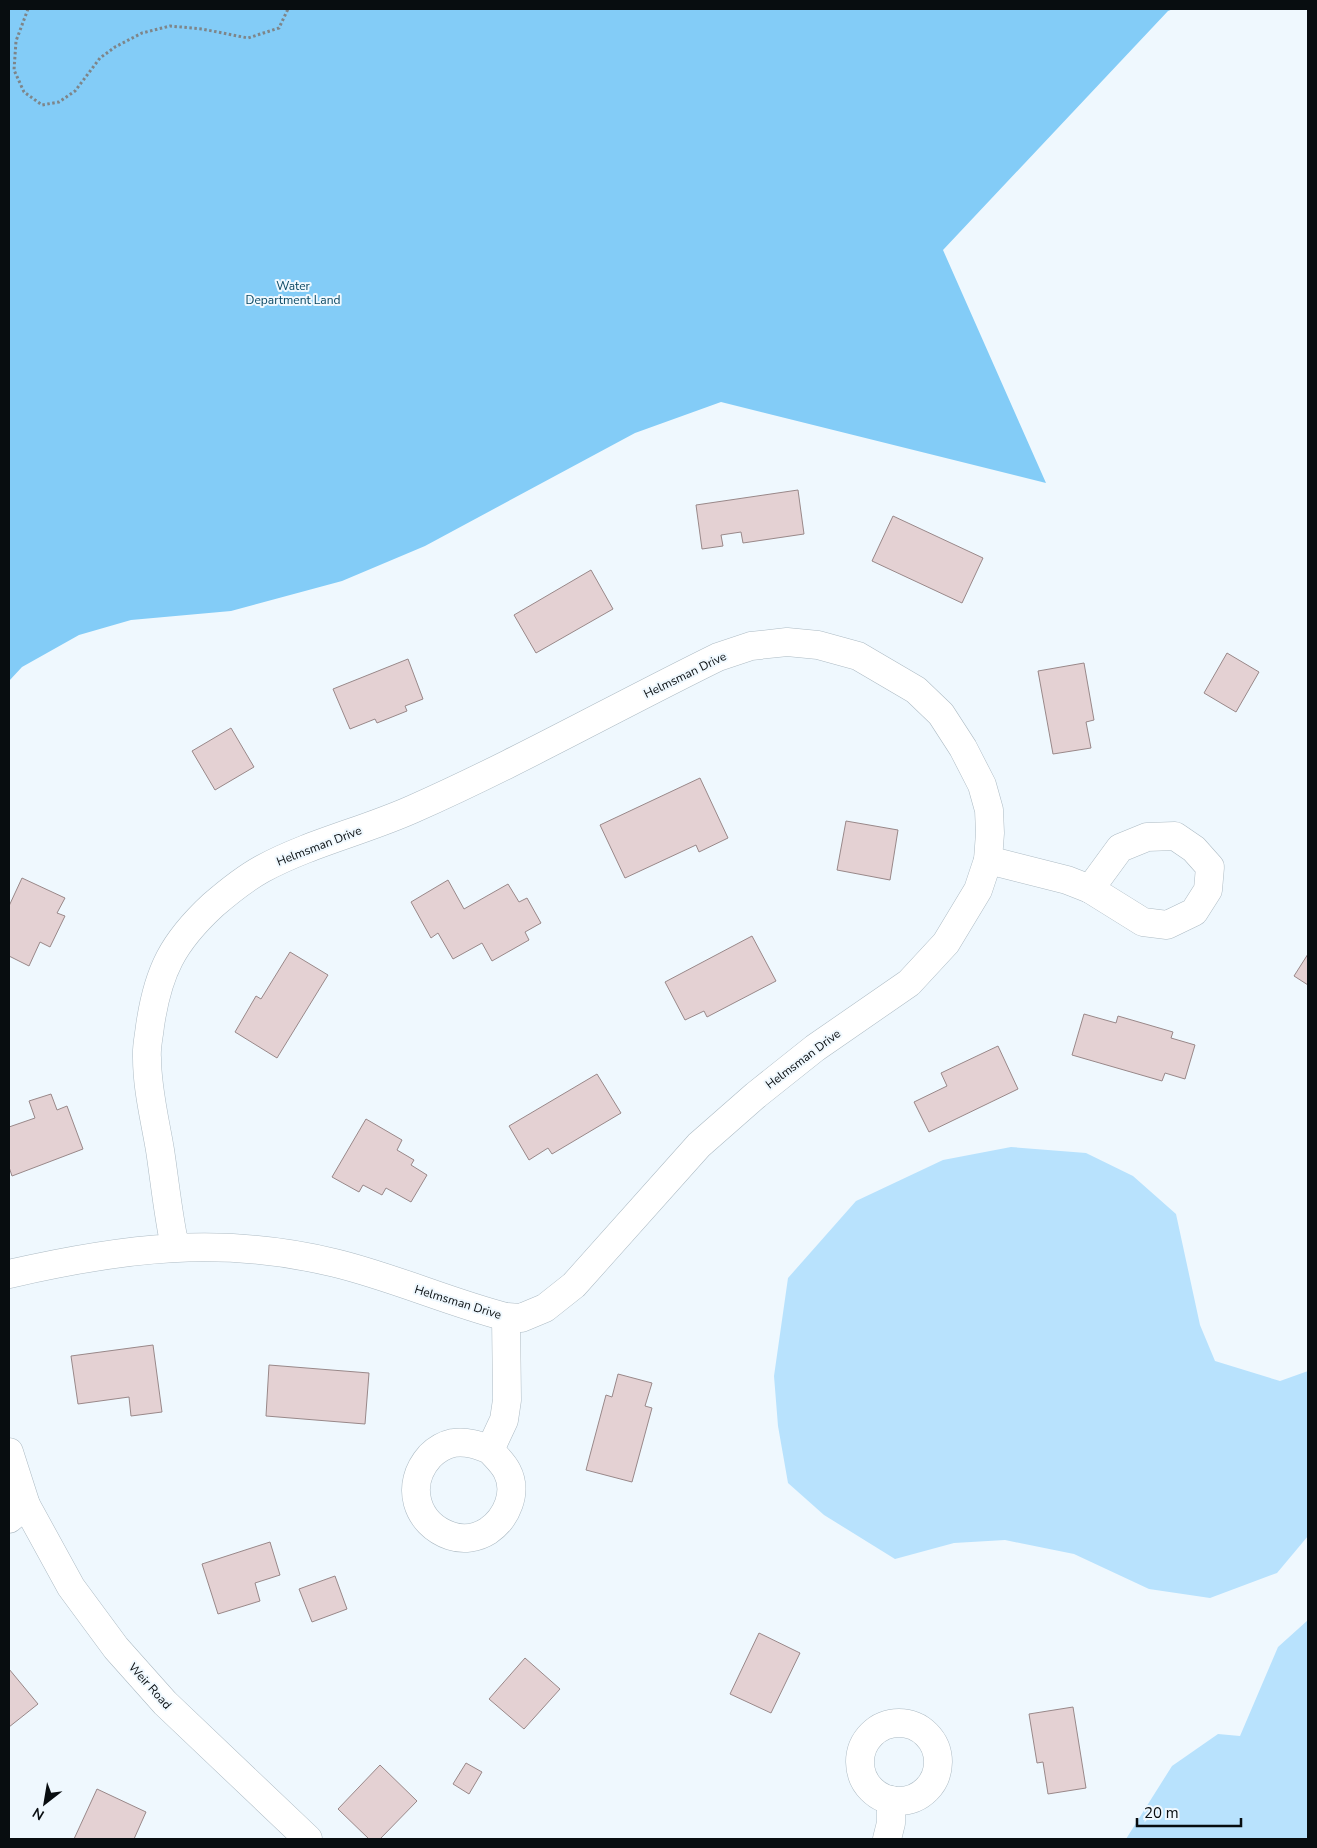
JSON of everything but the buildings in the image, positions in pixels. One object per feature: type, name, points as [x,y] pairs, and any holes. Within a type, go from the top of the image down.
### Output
[{"type":"street","name":"Helmsman Drive","points":[[9,1274],[143,1249],[218,1247],[276,1252],[336,1263],[506,1317],[521,1318],[545,1308],[574,1285],[699,1145],[756,1095],[815,1048],[909,983],[946,944],[978,890],[988,860],[990,833],[989,810],[982,785],[963,748],[941,714],[916,690],[858,656],[818,645],[787,642],[750,646],[718,657],[497,770],[368,827],[297,852],[261,870],[232,888],[186,932],[172,951],[160,977],[154,1001],[146,1057],[151,1103],[175,1247]]},
{"type":"street","points":[[988,860],[1067,880],[1090,889]]},
{"type":"street","points":[[490,1450],[504,1420],[507,1400],[506,1317]]},
{"type":"street","name":"Weir Road","points":[[9,1452],[15,1506],[116,1648],[165,1703],[308,1839]]},
{"type":"street","points":[[888,1839],[891,1824],[891,1800]]},
{"type":"path","points":[[28,9],[16,41],[14,70],[24,92],[42,105],[59,102],[75,90],[100,58],[115,47],[142,33],[170,26],[202,29],[248,38],[279,28],[288,9]]},
{"type":"shaded area","points":[[1011,1147],[1086,1153],[1133,1176],[1176,1214],[1200,1325],[1215,1361],[1280,1381],[1308,1371],[1308,1536],[1277,1573],[1210,1598],[1149,1589],[1074,1554],[1005,1540],[954,1543],[895,1559],[824,1515],[788,1483],[778,1426],[774,1376],[788,1278],[856,1201],[943,1160]]},
{"type":"shaded area","points":[[1308,1620],[1308,1839],[1126,1839],[1172,1766],[1218,1734],[1240,1736],[1278,1647]]},
{"type":"green space","name":"Water Department Land","points":[[9,9],[1173,9],[1168,11],[943,250],[1046,483],[721,402],[635,433],[425,546],[342,581],[231,611],[131,620],[79,635],[22,667],[9,681]]}]
